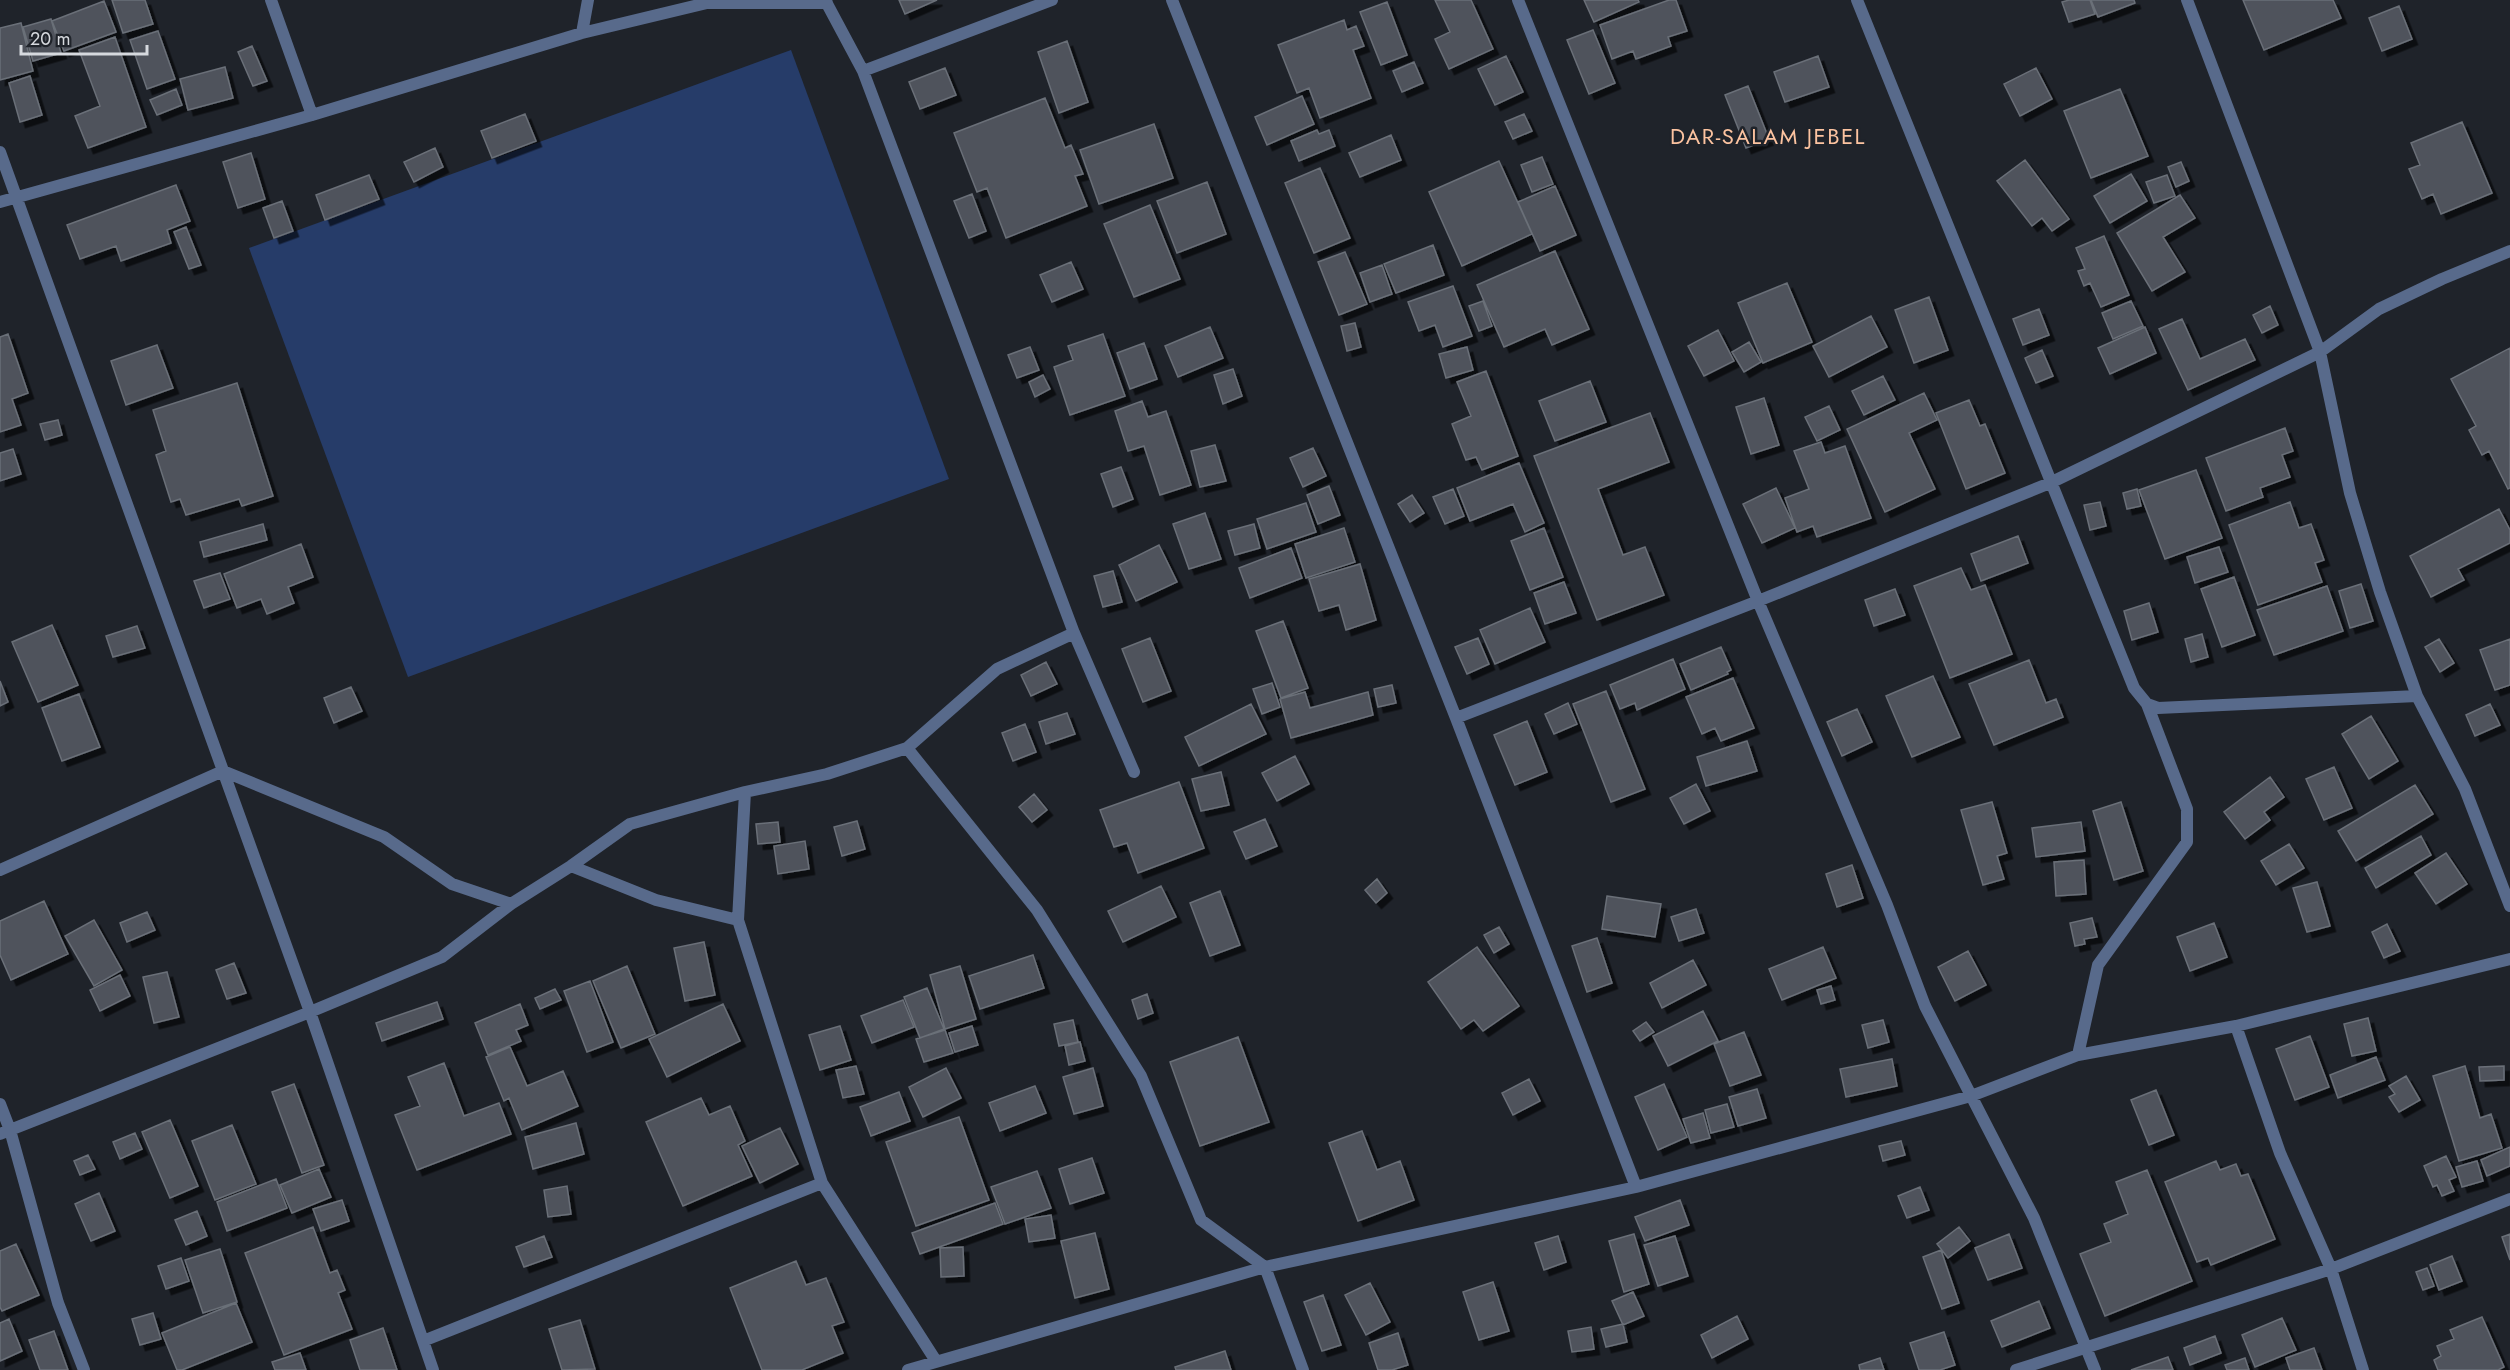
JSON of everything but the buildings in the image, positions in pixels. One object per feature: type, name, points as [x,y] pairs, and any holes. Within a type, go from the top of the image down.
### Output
[{"type":"street","points":[[271,0],[312,115]]},
{"type":"street","points":[[582,33],[588,0]]},
{"type":"street","points":[[863,71],[1052,0]]},
{"type":"street","points":[[1172,0],[1456,718],[1635,1187]]},
{"type":"street","points":[[1518,0],[1758,601],[1882,895],[1925,1006],[2034,1218],[2095,1370]]},
{"type":"street","points":[[1857,0],[2050,483],[2134,688],[2148,704],[2187,809],[2187,842],[2098,965],[2078,1055]]},
{"type":"street","points":[[2187,0],[2320,352],[2350,493],[2380,592],[2417,696],[2465,789],[2510,906]]},
{"type":"street","points":[[0,202],[312,115],[582,33],[707,3],[826,2],[863,71],[1074,633],[1134,772]]},
{"type":"street","points":[[0,152],[310,1012],[433,1370]]},
{"type":"street","points":[[1456,718],[1758,601],[2050,483],[2320,352],[2379,309],[2510,251]]},
{"type":"street","points":[[5,1132],[310,1012],[442,957],[511,904],[571,866],[630,824],[745,792],[827,774],[908,748],[997,669],[1074,633]]},
{"type":"street","points":[[2148,704],[2158,708],[2174,708],[2417,696]]},
{"type":"street","points":[[908,748],[1037,910],[1135,1066],[1201,1220],[1265,1267],[1303,1370]]},
{"type":"street","points":[[0,870],[223,771],[384,837],[452,884],[511,904]]},
{"type":"street","points":[[745,792],[738,920],[822,1183],[936,1361]]},
{"type":"street","points":[[571,866],[656,900],[738,920]]},
{"type":"street","points":[[908,1370],[1265,1267],[1635,1187],[1971,1096],[2078,1055],[2236,1026],[2510,959]]},
{"type":"street","points":[[2236,1026],[2280,1153],[2331,1269],[2363,1370]]},
{"type":"street","points":[[0,1104],[5,1132],[58,1303],[84,1370]]},
{"type":"street","points":[[423,1341],[822,1183]]},
{"type":"street","points":[[2016,1370],[2331,1269],[2510,1199]]},
{"type":"shaded area","points":[[791,50],[949,479],[408,677],[249,248]]},
{"type":"district","name":"DAR-SALAM JEBEL","points":[[1768,136]]}]
